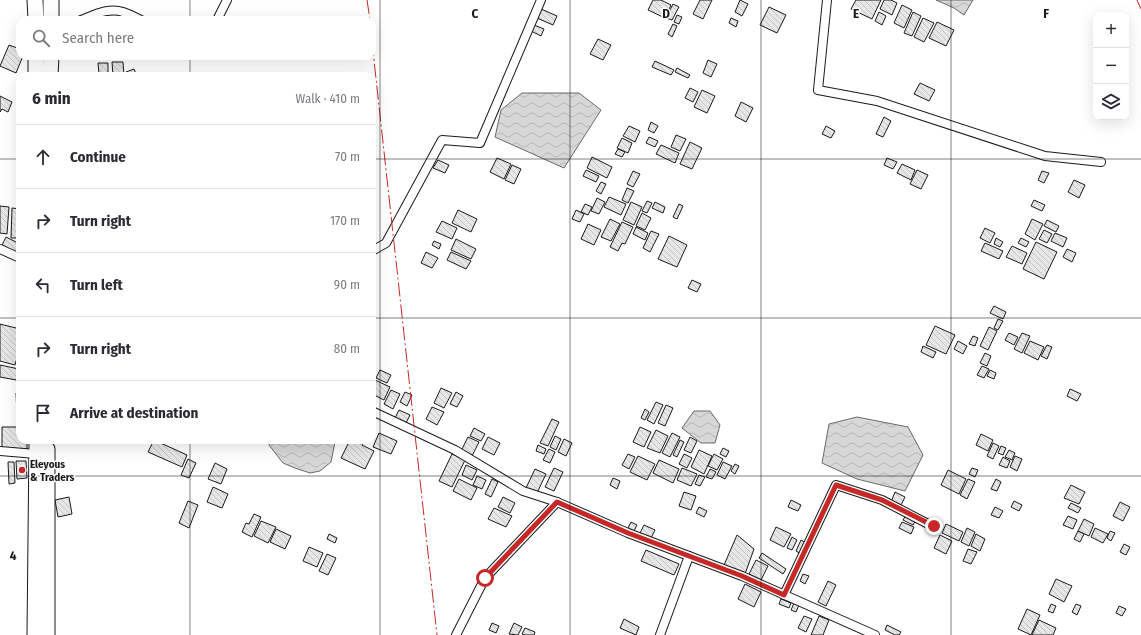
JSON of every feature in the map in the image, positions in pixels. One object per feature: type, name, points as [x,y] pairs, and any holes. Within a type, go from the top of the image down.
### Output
[{"type":"highway","points":[[35,0],[36,16]]},
{"type":"highway","points":[[51,0],[51,16]]},
{"type":"highway","points":[[36,60],[36,72]]},
{"type":"highway","points":[[50,72],[51,60]]},
{"type":"highway","points":[[47,444],[47,635]]},
{"type":"highway","points":[[35,635],[36,447]]},
{"type":"street","points":[[219,16],[227,0]]},
{"type":"street","points":[[376,249],[386,243],[442,140],[480,143],[541,0]]},
{"type":"street","points":[[827,0],[818,90],[877,101],[1045,156],[1101,162]]},
{"type":"street","points":[[91,16],[108,10],[116,10],[132,16]]},
{"type":"street","points":[[0,249],[16,256]]},
{"type":"street","points":[[376,412],[455,450],[523,491],[557,502],[628,533],[742,576],[875,635]]},
{"type":"street","points":[[0,451],[36,447]]},
{"type":"street","points":[[784,595],[836,485],[882,500],[934,526]]},
{"type":"street","points":[[456,635],[485,578],[557,502]]},
{"type":"street","points":[[660,635],[689,556]]},
{"type":"water","points":[[936,0],[973,0],[964,15],[954,8]]},
{"type":"water","points":[[522,93],[579,93],[601,110],[564,168],[495,137],[501,110]]},
{"type":"water","points":[[694,411],[710,411],[720,425],[715,443],[701,443],[682,428]]},
{"type":"water","points":[[857,417],[908,427],[923,455],[905,491],[857,479],[822,463],[829,424]]},
{"type":"water","points":[[335,444],[331,462],[320,471],[310,473],[283,463],[269,445]]},
{"type":"building","points":[[653,0],[661,0],[671,5],[665,18],[648,10]]},
{"type":"building","points":[[700,0],[712,0],[703,19],[693,14]]},
{"type":"building","points":[[740,0],[748,4],[742,16],[735,12]]},
{"type":"building","points":[[856,0],[881,0],[872,19],[851,9]]},
{"type":"building","points":[[884,0],[891,0],[897,3],[892,15],[880,9]]},
{"type":"building","points":[[673,4],[679,7],[672,20],[666,18]]},
{"type":"building","points":[[902,5],[912,10],[904,28],[894,23]]},
{"type":"building","points":[[769,7],[786,15],[777,33],[760,25]]},
{"type":"building","points":[[541,9],[557,16],[553,25],[537,18]]},
{"type":"building","points":[[879,12],[886,16],[882,25],[875,21]]},
{"type":"building","points":[[913,12],[921,16],[912,36],[904,33]]},
{"type":"building","points":[[677,15],[682,17],[679,24],[674,22]]},
{"type":"building","points":[[731,18],[738,21],[736,27],[729,23]]},
{"type":"building","points":[[923,18],[934,23],[924,42],[914,37]]},
{"type":"building","points":[[937,22],[954,30],[946,46],[929,38]]},
{"type":"building","points":[[673,24],[677,26],[672,37],[668,34]]},
{"type":"building","points":[[534,25],[544,29],[541,36],[531,31]]},
{"type":"building","points":[[598,39],[611,45],[603,60],[590,54]]},
{"type":"building","points":[[9,45],[16,48],[16,60],[21,60],[16,73],[0,66]]},
{"type":"building","points":[[708,60],[717,64],[711,77],[703,73]]},
{"type":"building","points":[[655,61],[674,70],[671,75],[652,67]]},
{"type":"building","points":[[112,62],[123,62],[124,72],[113,72]]},
{"type":"building","points":[[98,63],[108,63],[108,72],[99,72]]},
{"type":"building","points":[[677,68],[690,75],[688,78],[675,72]]},
{"type":"building","points":[[134,69],[135,72],[126,72]]},
{"type":"building","points":[[920,83],[935,90],[929,101],[914,94]]},
{"type":"building","points":[[690,88],[698,92],[693,102],[685,98]]},
{"type":"building","points":[[702,90],[715,96],[707,113],[694,107]]},
{"type":"building","points":[[0,96],[12,102],[8,112],[2,109],[0,112]]},
{"type":"building","points":[[741,102],[753,108],[746,122],[735,116]]},
{"type":"building","points":[[884,117],[891,121],[883,137],[876,134]]},
{"type":"building","points":[[651,122],[658,126],[654,133],[648,130]]},
{"type":"building","points":[[629,126],[640,131],[635,142],[623,136]]},
{"type":"building","points":[[826,126],[835,131],[831,138],[822,134]]},
{"type":"building","points":[[676,135],[686,139],[680,151],[671,147]]},
{"type":"building","points":[[649,137],[658,141],[655,147],[646,143]]},
{"type":"building","points":[[622,138],[632,143],[628,153],[617,148]]},
{"type":"building","points":[[690,142],[702,148],[692,169],[680,164]]},
{"type":"building","points":[[661,145],[679,153],[675,163],[656,154]]},
{"type":"building","points":[[618,149],[625,152],[622,157],[615,154]]},
{"type":"building","points":[[592,157],[612,167],[607,178],[587,168]]},
{"type":"building","points":[[497,158],[511,164],[504,179],[490,172]]},
{"type":"building","points":[[887,158],[897,162],[893,169],[884,165]]},
{"type":"building","points":[[438,160],[449,165],[445,173],[433,168]]},
{"type":"building","points":[[902,164],[915,170],[911,180],[897,173]]},
{"type":"building","points":[[512,165],[521,169],[514,184],[505,180]]},
{"type":"building","points":[[586,170],[599,176],[596,182],[583,176]]},
{"type":"building","points":[[917,170],[928,175],[921,189],[910,184]]},
{"type":"building","points":[[633,171],[640,174],[633,187],[627,184]]},
{"type":"building","points":[[1042,171],[1049,173],[1044,183],[1038,180]]},
{"type":"building","points":[[1074,180],[1085,185],[1079,198],[1068,192]]},
{"type":"building","points":[[601,182],[606,184],[601,194],[596,191]]},
{"type":"building","points":[[627,188],[634,191],[628,203],[622,200]]},
{"type":"building","points":[[609,197],[626,204],[621,215],[604,207]]},
{"type":"building","points":[[597,198],[605,202],[599,214],[591,211]]},
{"type":"building","points":[[1034,200],[1045,205],[1042,211],[1031,206]]},
{"type":"building","points":[[647,201],[652,203],[647,213],[642,211]]},
{"type":"building","points":[[631,202],[642,207],[634,225],[623,220]]},
{"type":"building","points":[[655,202],[665,207],[663,213],[652,208]]},
{"type":"building","points":[[585,204],[592,207],[588,215],[581,212]]},
{"type":"building","points":[[679,204],[683,206],[677,219],[673,217]]},
{"type":"building","points":[[0,206],[9,207],[7,234],[0,233]]},
{"type":"building","points":[[12,208],[16,208],[16,238],[11,238]]},
{"type":"building","points":[[458,210],[477,219],[471,232],[452,223]]},
{"type":"building","points":[[576,210],[584,214],[580,222],[572,219]]},
{"type":"building","points":[[642,213],[651,218],[645,230],[636,226]]},
{"type":"building","points":[[610,219],[620,224],[611,241],[601,237]]},
{"type":"building","points":[[1032,219],[1043,224],[1035,240],[1025,234]]},
{"type":"building","points":[[1047,220],[1059,226],[1056,232],[1044,226]]},
{"type":"building","points":[[442,221],[457,228],[452,239],[436,232]]},
{"type":"building","points":[[622,222],[633,227],[625,244],[622,243],[618,251],[610,247]]},
{"type":"building","points":[[588,224],[601,230],[594,245],[581,239]]},
{"type":"building","points":[[636,227],[648,233],[645,240],[633,234]]},
{"type":"building","points":[[985,228],[995,233],[990,243],[980,238]]},
{"type":"building","points":[[1044,230],[1052,234],[1047,243],[1039,239]]},
{"type":"building","points":[[651,231],[659,234],[650,252],[643,248]]},
{"type":"building","points":[[1055,233],[1067,238],[1063,247],[1051,241]]},
{"type":"building","points":[[669,236],[687,245],[677,267],[658,259]]},
{"type":"building","points":[[6,237],[16,242],[16,252],[2,245]]},
{"type":"building","points":[[996,238],[1003,242],[1000,247],[994,244]]},
{"type":"building","points":[[1021,238],[1029,242],[1026,247],[1018,243]]},
{"type":"building","points":[[456,239],[476,249],[471,259],[451,250]]},
{"type":"building","points":[[434,241],[441,244],[439,249],[432,245]]},
{"type":"building","points":[[1036,242],[1057,252],[1044,279],[1023,269]]},
{"type":"building","points":[[985,243],[1003,251],[999,259],[981,251]]},
{"type":"building","points":[[1012,246],[1027,253],[1022,264],[1006,257]]},
{"type":"building","points":[[1067,249],[1076,253],[1072,262],[1063,257]]},
{"type":"building","points":[[426,252],[438,258],[432,268],[421,263]]},
{"type":"building","points":[[451,252],[471,261],[466,269],[447,260]]},
{"type":"building","points":[[692,280],[701,284],[697,292],[688,288]]},
{"type":"building","points":[[994,306],[1006,312],[1003,319],[990,313]]},
{"type":"building","points":[[998,319],[1003,321],[998,330],[994,328]]},
{"type":"building","points":[[0,324],[16,328],[16,361],[15,365],[0,361]]},
{"type":"building","points":[[935,326],[955,335],[946,354],[926,345]]},
{"type":"building","points":[[989,327],[997,331],[988,350],[980,346]]},
{"type":"building","points":[[1009,333],[1018,337],[1014,345],[1005,340]]},
{"type":"building","points":[[1022,333],[1030,336],[1022,353],[1014,349]]},
{"type":"building","points":[[973,336],[978,338],[975,346],[969,344]]},
{"type":"building","points":[[958,341],[967,346],[963,354],[954,349]]},
{"type":"building","points":[[1030,341],[1044,347],[1038,360],[1024,353]]},
{"type":"building","points":[[1047,345],[1052,347],[1047,359],[1041,356]]},
{"type":"building","points":[[923,346],[936,352],[933,358],[921,352]]},
{"type":"building","points":[[985,353],[991,356],[987,366],[980,363]]},
{"type":"building","points":[[0,365],[16,368],[16,380],[0,377]]},
{"type":"building","points":[[982,366],[989,369],[984,378],[977,375]]},
{"type":"building","points":[[380,370],[391,375],[387,383],[376,378]]},
{"type":"building","points":[[990,370],[996,373],[994,379],[987,376]]},
{"type":"building","points":[[376,380],[390,387],[384,400],[376,396]]},
{"type":"building","points":[[441,388],[452,393],[444,408],[434,403]]},
{"type":"building","points":[[1070,389],[1081,394],[1077,401],[1067,396]]},
{"type":"building","points":[[391,390],[400,394],[393,409],[384,404]]},
{"type":"building","points":[[405,392],[412,395],[407,406],[400,402]]},
{"type":"building","points":[[456,392],[463,396],[457,407],[450,404]]},
{"type":"building","points":[[656,402],[663,405],[654,424],[647,420]]},
{"type":"building","points":[[666,405],[673,408],[665,426],[658,423]]},
{"type":"building","points":[[432,407],[444,412],[437,425],[426,419]]},
{"type":"building","points":[[645,409],[649,412],[645,420],[641,418]]},
{"type":"building","points":[[399,410],[410,415],[406,423],[395,418]]},
{"type":"building","points":[[552,419],[559,422],[548,446],[540,443]]},
{"type":"building","points":[[2,427],[16,427],[16,444],[27,444],[27,451],[2,450]]},
{"type":"building","points":[[640,427],[651,432],[644,447],[633,442]]},
{"type":"building","points":[[474,428],[485,434],[481,441],[470,436]]},
{"type":"building","points":[[656,430],[668,436],[660,453],[647,448]]},
{"type":"building","points":[[379,433],[397,441],[391,454],[373,447],[374,444],[376,444]]},
{"type":"building","points":[[672,433],[680,437],[670,457],[662,453]]},
{"type":"building","points":[[981,434],[993,440],[988,451],[976,445]]},
{"type":"building","points":[[555,436],[561,439],[556,450],[550,447]]},
{"type":"building","points":[[468,437],[479,442],[472,456],[461,451]]},
{"type":"building","points":[[488,437],[500,443],[494,455],[482,449]]},
{"type":"building","points":[[690,437],[697,441],[691,453],[684,450]]},
{"type":"building","points":[[564,439],[572,443],[566,456],[558,452]]},
{"type":"building","points":[[680,440],[684,442],[677,457],[673,455]]},
{"type":"building","points":[[993,443],[999,446],[993,459],[987,456]]},
{"type":"building","points":[[152,444],[163,444],[187,455],[182,467],[148,452]]},
{"type":"building","points":[[348,444],[363,444],[374,451],[365,469],[341,458]]},
{"type":"building","points":[[538,445],[546,449],[544,454],[536,451]]},
{"type":"building","points":[[1001,446],[1006,448],[1003,455],[998,453]]},
{"type":"building","points":[[723,448],[729,451],[726,457],[720,454]]},
{"type":"building","points":[[549,449],[555,452],[550,463],[543,460]]},
{"type":"building","points":[[699,450],[712,456],[704,474],[691,467]]},
{"type":"building","points":[[1009,450],[1015,453],[1012,460],[1005,457]]},
{"type":"building","points":[[452,454],[465,460],[452,487],[439,481]]},
{"type":"building","points":[[628,454],[635,457],[629,469],[622,465]]},
{"type":"building","points":[[684,454],[692,458],[687,468],[679,464]]},
{"type":"building","points":[[714,454],[723,459],[717,470],[708,466]]},
{"type":"building","points":[[638,456],[655,464],[647,480],[630,472]]},
{"type":"building","points":[[1015,456],[1022,459],[1017,471],[1010,467]]},
{"type":"building","points":[[1003,457],[1010,461],[1007,468],[999,465]]},
{"type":"building","points":[[188,459],[196,463],[189,478],[181,475]]},
{"type":"building","points":[[659,460],[679,469],[673,483],[653,473]]},
{"type":"building","name":"Eleyous & Traders","points":[[16,461],[26,461],[27,478],[17,479]]},
{"type":"building","points":[[8,462],[14,462],[15,483],[9,484]]},
{"type":"building","points":[[723,462],[732,466],[725,479],[717,475]]},
{"type":"building","points":[[215,463],[227,469],[221,484],[208,479]]},
{"type":"building","points":[[735,464],[739,466],[735,474],[731,471]]},
{"type":"building","points":[[466,465],[477,470],[472,480],[462,475]]},
{"type":"building","points":[[554,468],[563,472],[554,491],[545,487]]},
{"type":"building","points":[[682,468],[697,474],[691,486],[677,480]]},
{"type":"building","points":[[972,468],[978,470],[975,477],[969,474]]},
{"type":"building","points":[[535,469],[546,474],[537,493],[526,488]]},
{"type":"building","points":[[710,469],[716,472],[712,479],[706,477]]},
{"type":"building","points":[[948,470],[966,479],[959,494],[941,485]]},
{"type":"building","points":[[699,475],[705,477],[700,486],[695,484]]},
{"type":"building","points":[[477,476],[486,480],[482,489],[473,485]]},
{"type":"building","points":[[613,478],[620,481],[617,489],[610,485]]},
{"type":"building","points":[[459,479],[477,488],[471,500],[453,491]]},
{"type":"building","points":[[492,479],[498,482],[491,497],[485,494]]},
{"type":"building","points":[[968,479],[975,482],[967,499],[960,495]]},
{"type":"building","points":[[996,479],[1001,482],[997,491],[991,489]]},
{"type":"building","points":[[1071,485],[1085,492],[1079,504],[1064,498]]},
{"type":"building","points":[[213,487],[228,494],[222,508],[207,502]]},
{"type":"building","points":[[684,492],[696,496],[691,510],[679,506]]},
{"type":"building","points":[[895,492],[905,497],[900,507],[891,502]]},
{"type":"building","points":[[69,497],[72,514],[58,517],[55,500]]},
{"type":"building","points":[[503,497],[515,503],[510,513],[498,507]]},
{"type":"building","points":[[791,500],[801,505],[798,511],[788,507]]},
{"type":"building","points":[[188,501],[198,505],[189,528],[179,523]]},
{"type":"building","points":[[1014,501],[1022,505],[1019,511],[1011,507]]},
{"type":"building","points":[[1120,502],[1130,507],[1123,521],[1113,516]]},
{"type":"building","points":[[1071,503],[1081,508],[1078,513],[1068,508]]},
{"type":"building","points":[[699,507],[707,511],[704,517],[696,513]]},
{"type":"building","points":[[995,507],[1003,511],[999,518],[991,515]]},
{"type":"building","points":[[494,508],[512,516],[506,527],[488,519]]},
{"type":"building","points":[[254,514],[261,517],[252,537],[242,532],[246,523],[249,524]]},
{"type":"building","points":[[906,515],[916,520],[913,525],[903,520]]},
{"type":"building","points":[[1068,516],[1077,520],[1073,529],[1063,525]]},
{"type":"building","points":[[1084,519],[1094,524],[1089,536],[1078,531]]},
{"type":"building","points":[[261,521],[276,527],[268,543],[254,536]]},
{"type":"building","points":[[631,522],[637,525],[634,531],[628,528]]},
{"type":"building","points":[[902,522],[914,527],[911,534],[899,528]]},
{"type":"building","points":[[946,524],[963,532],[959,541],[942,533]]},
{"type":"building","points":[[644,525],[655,530],[651,538],[640,533]]},
{"type":"building","points":[[776,527],[791,534],[784,547],[770,540]]},
{"type":"building","points":[[967,528],[975,532],[969,546],[961,542]]},
{"type":"building","points":[[1095,528],[1108,534],[1103,543],[1091,537]]},
{"type":"building","points":[[276,529],[291,536],[285,549],[270,542]]},
{"type":"building","points":[[1078,531],[1084,534],[1080,542],[1074,539]]},
{"type":"building","points":[[1110,531],[1115,533],[1111,541],[1107,538]]},
{"type":"building","points":[[329,534],[337,538],[335,543],[327,539]]},
{"type":"building","points":[[976,534],[985,539],[980,551],[971,546]]},
{"type":"building","points":[[737,535],[754,549],[745,574],[724,565]]},
{"type":"building","points":[[940,535],[952,541],[946,554],[934,548]]},
{"type":"building","points":[[792,537],[797,540],[792,550],[787,548]]},
{"type":"building","points":[[801,540],[806,543],[801,554],[796,551]]},
{"type":"building","points":[[1124,544],[1130,547],[1126,555],[1120,552]]},
{"type":"building","points":[[309,547],[323,553],[317,567],[303,561]]},
{"type":"building","points":[[968,549],[977,552],[971,564],[963,561]]},
{"type":"building","points":[[646,550],[679,564],[674,575],[641,561]]},
{"type":"building","points":[[762,553],[786,569],[783,574],[759,558]]},
{"type":"building","points":[[327,554],[336,558],[328,575],[319,571]]},
{"type":"building","points":[[756,560],[768,566],[761,580],[749,574]]},
{"type":"building","points":[[803,574],[809,576],[805,584],[800,581]]},
{"type":"building","points":[[1056,579],[1072,586],[1064,602],[1049,594]]},
{"type":"building","points":[[828,581],[836,585],[826,606],[818,602]]},
{"type":"building","points":[[745,584],[761,592],[754,607],[738,599]]},
{"type":"building","points":[[781,599],[791,603],[789,608],[779,604]]},
{"type":"building","points":[[794,603],[799,605],[796,612],[791,610]]},
{"type":"building","points":[[1051,604],[1056,606],[1053,613],[1048,611]]},
{"type":"building","points":[[1076,604],[1081,606],[1077,615],[1072,612]]},
{"type":"building","points":[[1119,606],[1126,609],[1122,616],[1116,613]]},
{"type":"building","points":[[1027,609],[1040,615],[1031,635],[1018,629]]},
{"type":"building","points":[[804,616],[812,619],[806,632],[798,628]]},
{"type":"building","points":[[819,616],[829,620],[823,635],[811,635]]},
{"type":"building","points":[[624,619],[639,627],[636,635],[620,628]]},
{"type":"building","points":[[1039,620],[1056,628],[1053,635],[1032,635]]},
{"type":"building","points":[[492,623],[499,626],[496,633],[489,630]]},
{"type":"building","points":[[514,623],[522,627],[518,635],[509,634]]},
{"type":"building","points":[[887,625],[901,632],[899,635],[895,635],[885,630]]},
{"type":"building","points":[[525,628],[535,632],[534,635],[522,634]]},
{"type":"power","points":[[367,0],[369,16]]},
{"type":"power","points":[[1137,0],[1141,9]]},
{"type":"power","points":[[374,60],[375,72]]},
{"type":"power","points":[[376,78],[437,635]]},
{"type":"place","name":"Eleyous & Traders","points":[[22,470]]},
{"type":"route","points":[[485,578],[557,502],[628,533],[742,576],[784,595],[836,485],[882,500],[934,526]]}]
